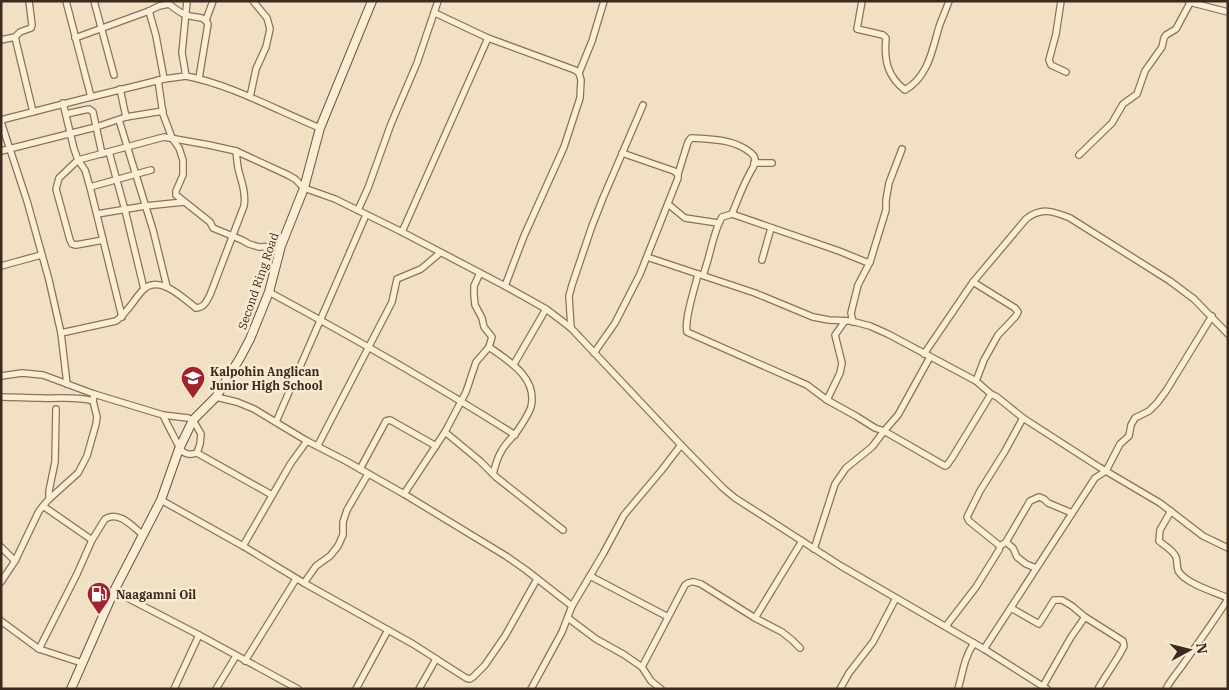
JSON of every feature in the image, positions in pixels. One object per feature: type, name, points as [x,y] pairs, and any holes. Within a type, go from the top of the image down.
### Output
[{"type":"street","points":[[1,40],[15,37],[20,32],[31,28],[29,1]]},
{"type":"street","points":[[66,1],[91,96]]},
{"type":"street","points":[[94,1],[114,75]]},
{"type":"street","points":[[186,76],[182,53],[187,1]]},
{"type":"street","points":[[199,78],[208,24],[206,20],[213,1]]},
{"type":"street","points":[[250,97],[256,69],[266,47],[270,29],[267,18],[253,1]]},
{"type":"street","name":"Second Ring Road","points":[[71,689],[114,591],[161,500],[179,449],[193,420],[216,397],[250,339],[269,292],[281,246],[304,188],[320,128],[372,1]]},
{"type":"street","points":[[358,210],[417,63],[438,1]]},
{"type":"street","points":[[505,286],[524,236],[564,147],[580,98],[581,80],[579,73],[592,41],[604,1]]},
{"type":"street","points":[[862,1],[857,29],[883,35],[886,38],[886,57],[890,74],[896,84],[905,90],[913,86],[925,70],[949,1]]},
{"type":"street","points":[[1062,1],[1049,60],[1051,66],[1066,72]]},
{"type":"street","points":[[1079,155],[1112,123],[1122,104],[1137,94],[1145,71],[1162,47],[1164,38],[1176,29],[1190,2],[1228,12]]},
{"type":"street","points":[[75,38],[168,4],[185,15],[206,20]]},
{"type":"street","points":[[149,11],[156,36],[162,111],[172,138],[179,148],[182,160],[183,174],[176,190],[176,195],[210,222],[213,228],[259,247],[281,246]]},
{"type":"street","points":[[435,13],[488,38],[579,73]]},
{"type":"street","points":[[15,37],[33,112]]},
{"type":"street","points":[[402,232],[488,38]]},
{"type":"street","points":[[67,384],[61,334],[49,280],[27,201],[1,121],[91,96],[186,76],[199,78],[250,97],[320,128]]},
{"type":"street","points":[[120,89],[126,117]]},
{"type":"street","points":[[63,103],[78,160],[85,170],[90,187],[122,317]]},
{"type":"street","points":[[571,328],[569,296],[572,285],[592,226],[643,105]]},
{"type":"street","points":[[66,114],[89,109],[93,112],[102,154]]},
{"type":"street","points":[[1,152],[96,127],[126,117],[162,111]]},
{"type":"street","points":[[119,120],[153,230],[167,287]]},
{"type":"street","points":[[103,240],[76,245],[72,244],[70,240],[56,189],[59,178],[78,160],[164,137],[236,151],[288,174],[304,188],[335,199],[402,232],[546,309],[571,328],[723,488],[735,498],[841,566],[946,626],[1045,687],[1071,637],[1085,617]]},
{"type":"street","points":[[594,353],[615,323],[640,274],[678,178],[688,142],[691,138],[725,141],[743,147],[754,156],[754,163],[743,184],[732,214]]},
{"type":"street","points":[[853,322],[851,313],[858,286],[870,262],[886,210],[889,183],[902,149]]},
{"type":"street","points":[[61,334],[116,322],[144,289],[152,285],[157,284],[167,287],[196,308],[205,305],[245,200],[236,151]]},
{"type":"street","points":[[109,152],[144,289]]},
{"type":"street","points":[[622,153],[678,174]]},
{"type":"street","points":[[754,163],[772,163]]},
{"type":"street","points":[[90,187],[151,170]]},
{"type":"street","points":[[97,214],[184,202]]},
{"type":"street","points":[[668,204],[685,218],[718,224]]},
{"type":"street","points":[[924,354],[973,282],[1026,218],[1034,212],[1042,211],[1070,218],[1170,281],[1194,299],[1228,334]]},
{"type":"street","points":[[870,262],[732,214],[722,217],[718,224],[708,262],[701,275],[689,311],[687,332],[807,385],[827,400],[874,428],[884,431],[945,466],[991,394]]},
{"type":"street","points":[[276,422],[366,215]]},
{"type":"street","points":[[762,260],[771,228]]},
{"type":"street","points":[[318,445],[392,302],[397,279],[420,269],[440,253]]},
{"type":"street","points":[[1,266],[41,255]]},
{"type":"street","points":[[647,257],[754,294],[812,317],[870,326],[976,381],[1023,418],[1171,511],[1202,536],[1228,548]]},
{"type":"street","points":[[404,494],[445,432],[466,392],[476,362],[489,348],[492,337],[484,327],[482,318],[475,305],[474,286],[480,273]]},
{"type":"street","points":[[973,282],[1018,312],[998,336],[984,360],[976,381]]},
{"type":"street","points":[[269,292],[462,401],[515,435]]},
{"type":"street","points":[[514,364],[546,309]]},
{"type":"street","points":[[984,649],[1095,478],[1106,471],[1120,444],[1130,436],[1131,425],[1135,418],[1157,403],[1166,392],[1212,316]]},
{"type":"street","points":[[827,400],[840,373],[842,363],[836,335],[845,321]]},
{"type":"street","points":[[489,348],[514,364],[528,381],[532,399],[531,408],[515,435],[501,450],[493,474]]},
{"type":"street","points":[[814,549],[835,484],[846,468],[872,447],[898,415],[930,357]]},
{"type":"street","points":[[1,376],[22,373],[43,375],[94,394],[163,414],[183,416],[193,420],[201,434],[200,444],[196,452],[187,454],[179,449],[163,414]]},
{"type":"street","points":[[1,582],[16,561],[33,522],[49,499],[78,473],[87,456],[96,424],[94,394]]},
{"type":"street","points":[[1,397],[68,398],[93,401]]},
{"type":"street","points":[[216,397],[237,402],[254,409],[404,494],[499,552],[526,570],[572,606]]},
{"type":"street","points":[[49,499],[55,462],[56,409]]},
{"type":"street","points":[[1023,418],[967,517],[969,521],[1003,544],[1013,548],[1017,557],[1026,564],[1036,568]]},
{"type":"street","points":[[360,469],[386,420],[390,420],[436,446]]},
{"type":"street","points":[[445,432],[516,494],[563,530]]},
{"type":"street","points":[[242,546],[291,462],[308,441]]},
{"type":"street","points":[[531,689],[562,632],[572,606],[624,515],[681,444]]},
{"type":"street","points":[[196,452],[272,495]]},
{"type":"street","points":[[1094,464],[1095,478]]},
{"type":"street","points":[[304,583],[316,566],[330,556],[338,546],[343,535],[343,522],[347,510],[368,474]]},
{"type":"street","points":[[946,626],[976,587],[1034,498],[1039,497],[1072,513]]},
{"type":"street","points":[[161,500],[388,630],[466,678],[473,677],[485,665],[505,636],[537,579]]},
{"type":"street","points":[[44,506],[92,540]]},
{"type":"street","points":[[1166,689],[1170,680],[1213,623],[1228,598],[1191,582],[1178,571],[1177,559],[1174,554],[1159,541],[1160,530],[1171,511]]},
{"type":"street","points":[[39,649],[104,519],[114,516],[119,518],[128,522],[143,535]]},
{"type":"street","points":[[755,618],[802,542]]},
{"type":"street","points":[[1,546],[16,561]]},
{"type":"street","points":[[590,576],[668,617]]},
{"type":"street","points":[[245,661],[296,579]]},
{"type":"street","points":[[642,666],[685,586],[693,581],[782,632],[800,648]]},
{"type":"street","points":[[114,591],[298,689]]},
{"type":"street","points":[[840,689],[849,673],[873,642],[896,598]]},
{"type":"street","points":[[1011,608],[1039,624],[1054,600],[1062,600],[1124,642],[1118,660],[1098,689]]},
{"type":"street","points":[[568,618],[596,639],[642,666],[650,681],[661,689]]},
{"type":"street","points":[[1,621],[39,649],[82,663]]},
{"type":"street","points":[[356,689],[388,630]]},
{"type":"street","points":[[174,689],[199,636]]},
{"type":"street","points":[[958,689],[968,652],[974,643]]},
{"type":"street","points":[[216,689],[236,656]]},
{"type":"street","points":[[419,689],[436,659]]},
{"type":"place","name":"Kalpohin Anglican Junior High School","points":[[193,399]]},
{"type":"place","name":"Naagamni Oil","points":[[99,615]]}]
